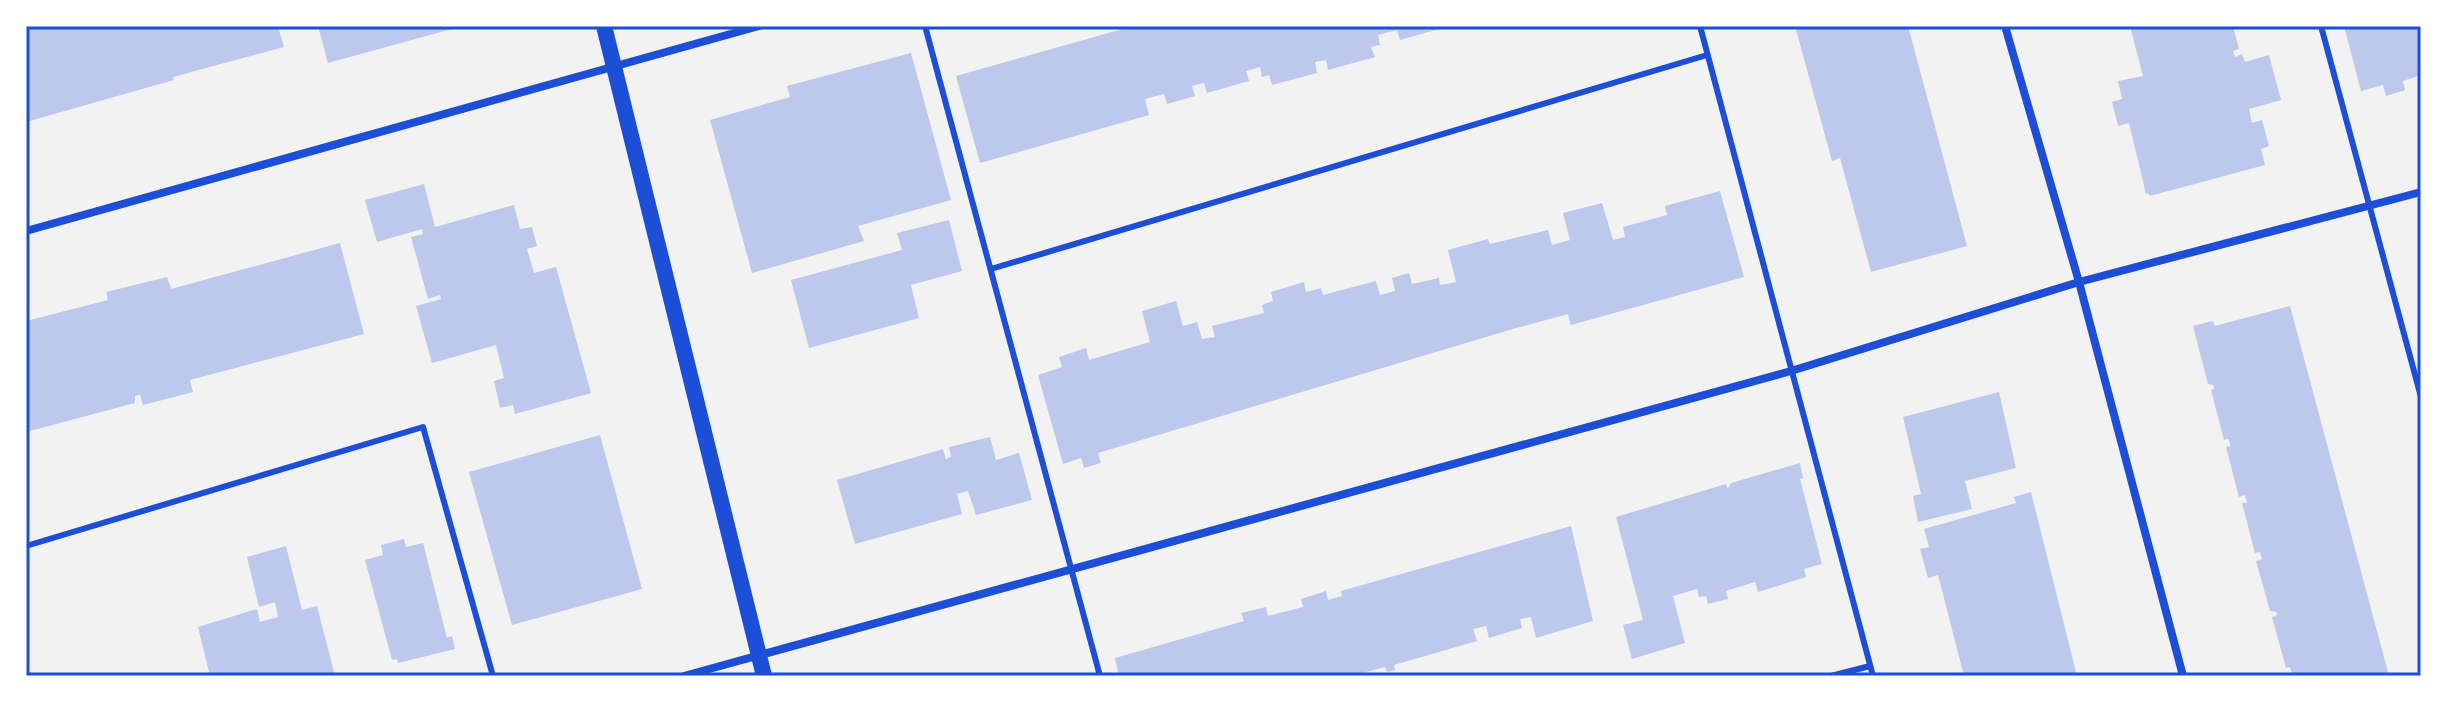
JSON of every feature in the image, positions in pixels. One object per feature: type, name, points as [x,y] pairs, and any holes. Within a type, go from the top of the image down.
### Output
[{"type":"main road","points":[[604,26],[764,676]]},
{"type":"street","points":[[26,231],[759,26]]},
{"type":"street","points":[[2005,26],[2079,282],[2183,676]]},
{"type":"street","points":[[684,676],[1791,371],[2079,282],[2421,192]]},
{"type":"lane","points":[[925,26],[1100,676]]},
{"type":"lane","points":[[1700,26],[1873,676]]},
{"type":"lane","points":[[2321,26],[2421,397]]},
{"type":"lane","points":[[991,269],[1707,55]]},
{"type":"lane","points":[[26,546],[423,427],[493,676]]},
{"type":"lane","points":[[1831,676],[1870,666]]},
{"type":"building","points":[[26,26],[278,26],[284,47],[26,122]]},
{"type":"building","points":[[318,26],[458,26],[459,27],[328,63]]},
{"type":"building","points":[[1126,26],[1446,27],[1400,40],[1397,30],[1378,35],[1380,45],[1371,47],[1375,57],[1328,70],[1326,60],[1315,62],[1317,73],[1272,85],[1269,75],[1262,77],[1260,67],[1246,71],[1249,81],[1207,93],[1204,83],[1192,86],[1195,96],[1167,104],[1164,94],[1145,99],[1149,115],[980,163],[956,76]]},
{"type":"building","points":[[1795,26],[1908,26],[1967,246],[1871,272],[1840,158],[1832,161]]},
{"type":"building","points":[[2130,26],[2233,26],[2239,49],[2233,51],[2235,57],[2242,54],[2245,62],[2269,55],[2281,100],[2249,109],[2252,123],[2262,120],[2269,146],[2261,149],[2265,165],[2150,196],[2146,194],[2129,123],[2118,126],[2112,102],[2122,99],[2118,81],[2143,76]]},
{"type":"building","points":[[2344,26],[2421,26],[2421,75],[2403,81],[2405,90],[2386,96],[2383,85],[2361,91]]},
{"type":"building","points":[[911,53],[951,200],[858,226],[864,241],[752,273],[710,120],[790,97],[787,86]]},
{"type":"building","points":[[424,184],[435,227],[514,205],[520,229],[532,227],[537,246],[527,249],[534,273],[556,267],[591,393],[515,414],[513,405],[500,408],[494,381],[504,378],[496,345],[432,363],[416,306],[441,299],[440,295],[428,299],[411,237],[423,234],[422,229],[377,242],[365,200]]},
{"type":"building","points":[[1720,191],[1744,277],[1571,325],[1568,314],[1513,329],[1098,453],[1101,463],[1084,468],[1081,458],[1063,464],[1038,375],[1062,367],[1059,357],[1086,348],[1089,360],[1150,342],[1142,311],[1176,301],[1183,326],[1197,322],[1202,339],[1215,337],[1212,326],[1264,313],[1262,305],[1273,301],[1271,292],[1304,282],[1306,292],[1321,288],[1323,295],[1376,281],[1380,295],[1395,291],[1392,278],[1409,273],[1412,284],[1439,278],[1440,285],[1456,282],[1448,250],[1488,239],[1490,244],[1548,230],[1552,245],[1570,240],[1563,213],[1602,203],[1613,240],[1625,237],[1623,227],[1667,215],[1665,206]]},
{"type":"building","points":[[949,220],[962,271],[911,285],[919,318],[809,348],[791,280],[902,250],[897,233]]},
{"type":"building","points":[[340,243],[364,334],[190,380],[193,392],[143,405],[140,395],[135,396],[135,403],[26,432],[26,321],[108,300],[106,292],[167,277],[171,289]]},
{"type":"building","points":[[2290,306],[2389,676],[2287,676],[2292,674],[2290,667],[2286,668],[2272,617],[2277,615],[2270,611],[2256,561],[2262,559],[2260,552],[2255,553],[2242,503],[2247,503],[2245,495],[2239,497],[2226,447],[2230,443],[2228,439],[2224,440],[2211,390],[2214,389],[2213,385],[2208,384],[2193,326],[2213,321],[2215,326]]},
{"type":"building","points":[[1999,392],[2016,468],[1965,481],[1972,509],[1918,522],[1913,496],[1921,494],[1903,417]]},
{"type":"building","points":[[600,435],[642,589],[512,625],[469,472]]},
{"type":"building","points":[[990,437],[996,460],[1019,453],[1032,500],[976,515],[968,491],[957,494],[962,514],[855,544],[837,480],[943,449],[946,459],[951,457],[949,447]]},
{"type":"building","points":[[1800,463],[1803,478],[1800,479],[1822,564],[1804,569],[1806,577],[1758,592],[1755,582],[1726,591],[1728,599],[1708,604],[1706,596],[1699,597],[1697,589],[1673,596],[1685,643],[1632,659],[1623,625],[1643,620],[1616,517],[1726,484],[1727,488],[1731,483]]},
{"type":"building","points":[[2031,492],[2077,676],[1964,676],[1938,575],[1928,578],[1920,549],[1929,547],[1924,529],[2016,503],[2014,497]]},
{"type":"building","points":[[1571,526],[1593,621],[1536,638],[1531,617],[1520,619],[1522,628],[1489,638],[1486,626],[1473,629],[1477,641],[1394,665],[1395,670],[1387,672],[1385,667],[1362,673],[1363,676],[1119,676],[1115,658],[1244,621],[1241,613],[1266,607],[1268,616],[1303,607],[1301,599],[1326,591],[1328,600],[1342,596],[1341,591]]},
{"type":"building","points":[[404,539],[406,547],[423,543],[447,638],[452,636],[455,649],[398,663],[397,659],[392,660],[365,560],[383,555],[381,545]]},
{"type":"building","points":[[286,546],[302,610],[317,606],[335,676],[210,676],[198,627],[257,609],[260,622],[278,617],[275,602],[259,607],[247,557]]}]
